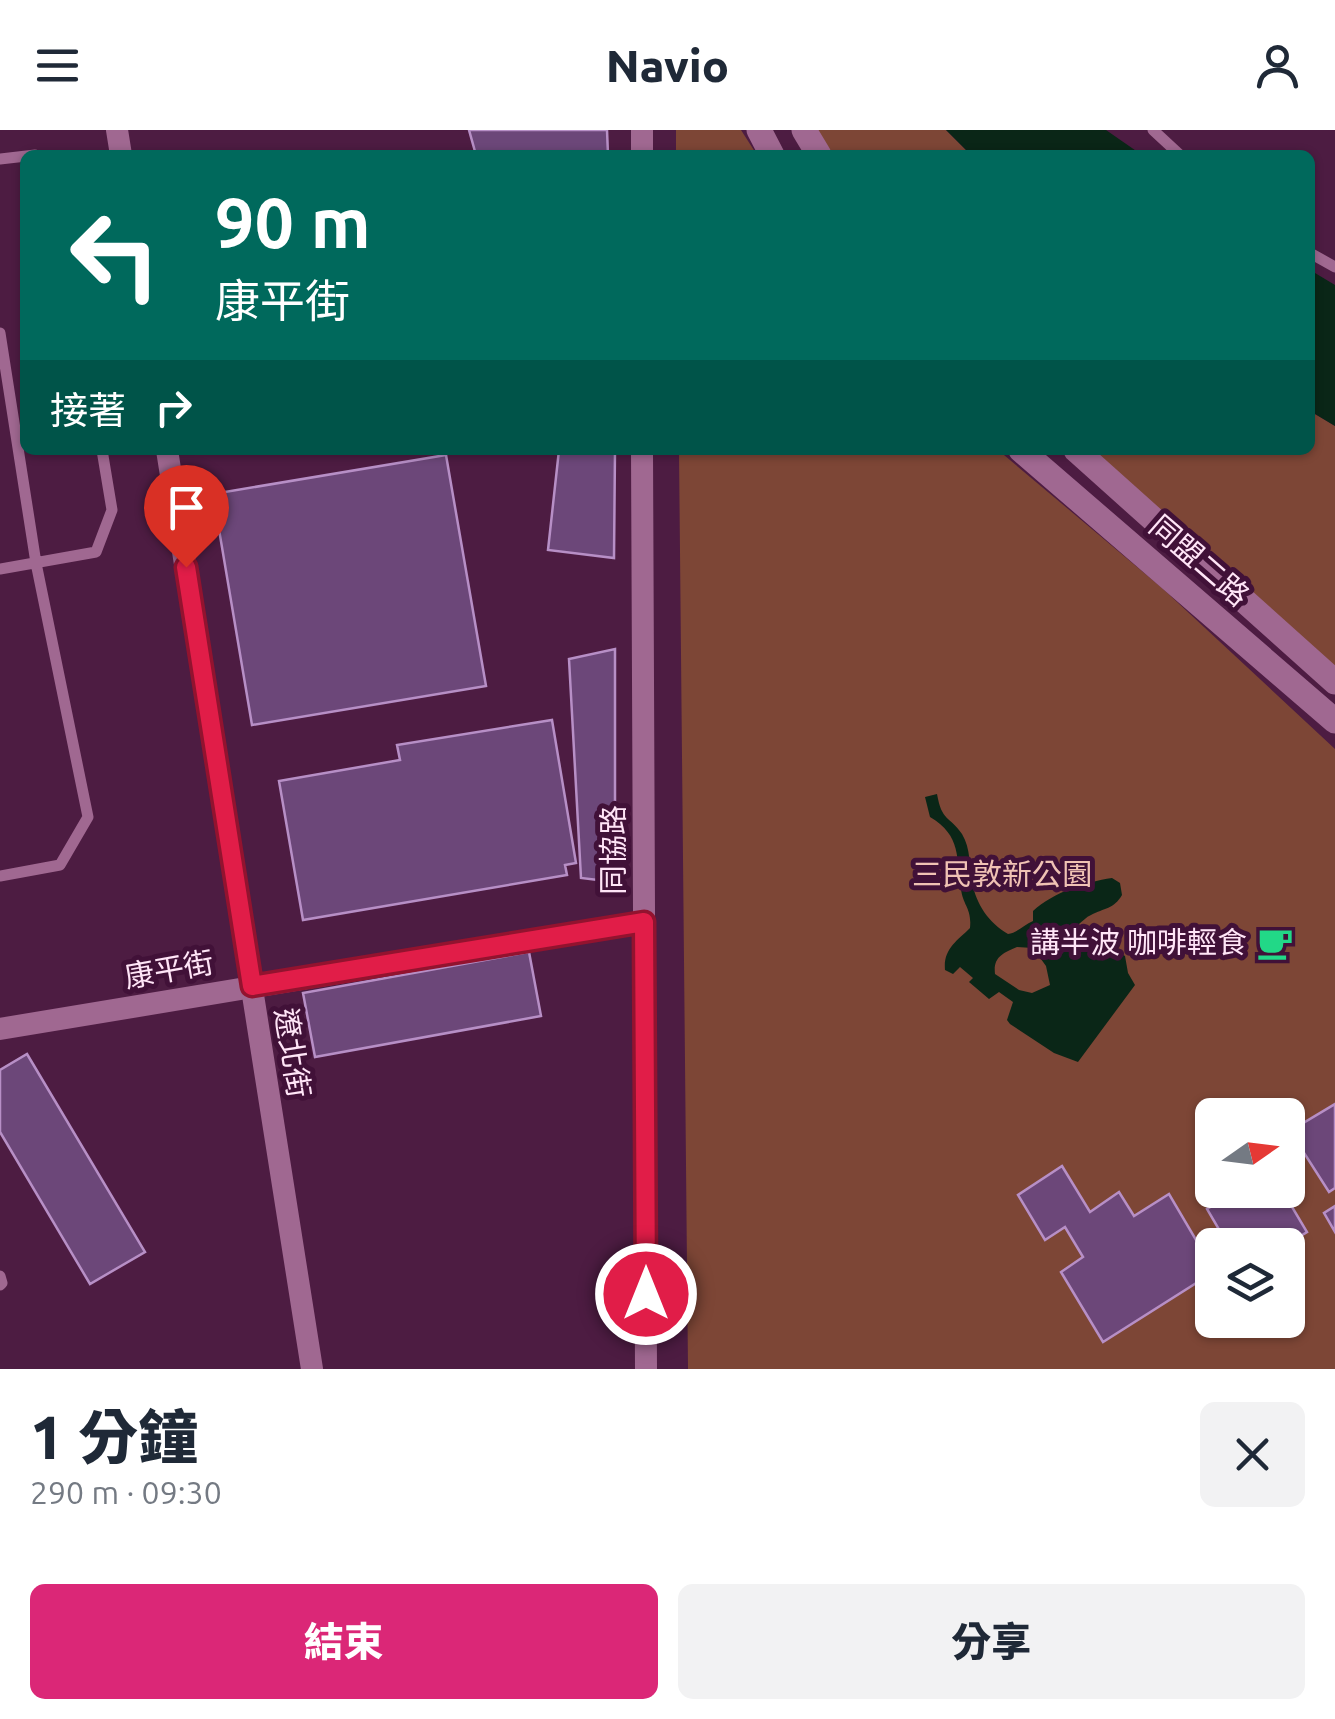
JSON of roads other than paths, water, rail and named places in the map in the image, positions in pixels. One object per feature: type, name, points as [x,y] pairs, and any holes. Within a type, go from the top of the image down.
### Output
[{"type":"street","name":"遼北街","points":[[174,455],[312,1369]]},
{"type":"street","name":"同協路","points":[[642,455],[646,1369]]},
{"type":"street","name":"同盟二路","points":[[1027,455],[1335,720]]},
{"type":"street","name":"同盟二路","points":[[1082,455],[1335,682]]},
{"type":"street","name":"康平街","points":[[0,1029],[644,922]]},
{"type":"lane","points":[[1154,130],[1175,150]]},
{"type":"lane","points":[[0,334],[36,563],[88,817],[60,865],[0,876]]},
{"type":"lane","points":[[0,569],[96,552],[112,510],[103,455]]},
{"type":"lane","points":[[0,1276],[0,1285]]},
{"type":"place","name":"講半波 咖啡輕食","points":[[1275,943]]},
{"type":"park label","name":"三民敦新公園","points":[[1002,875]]}]
